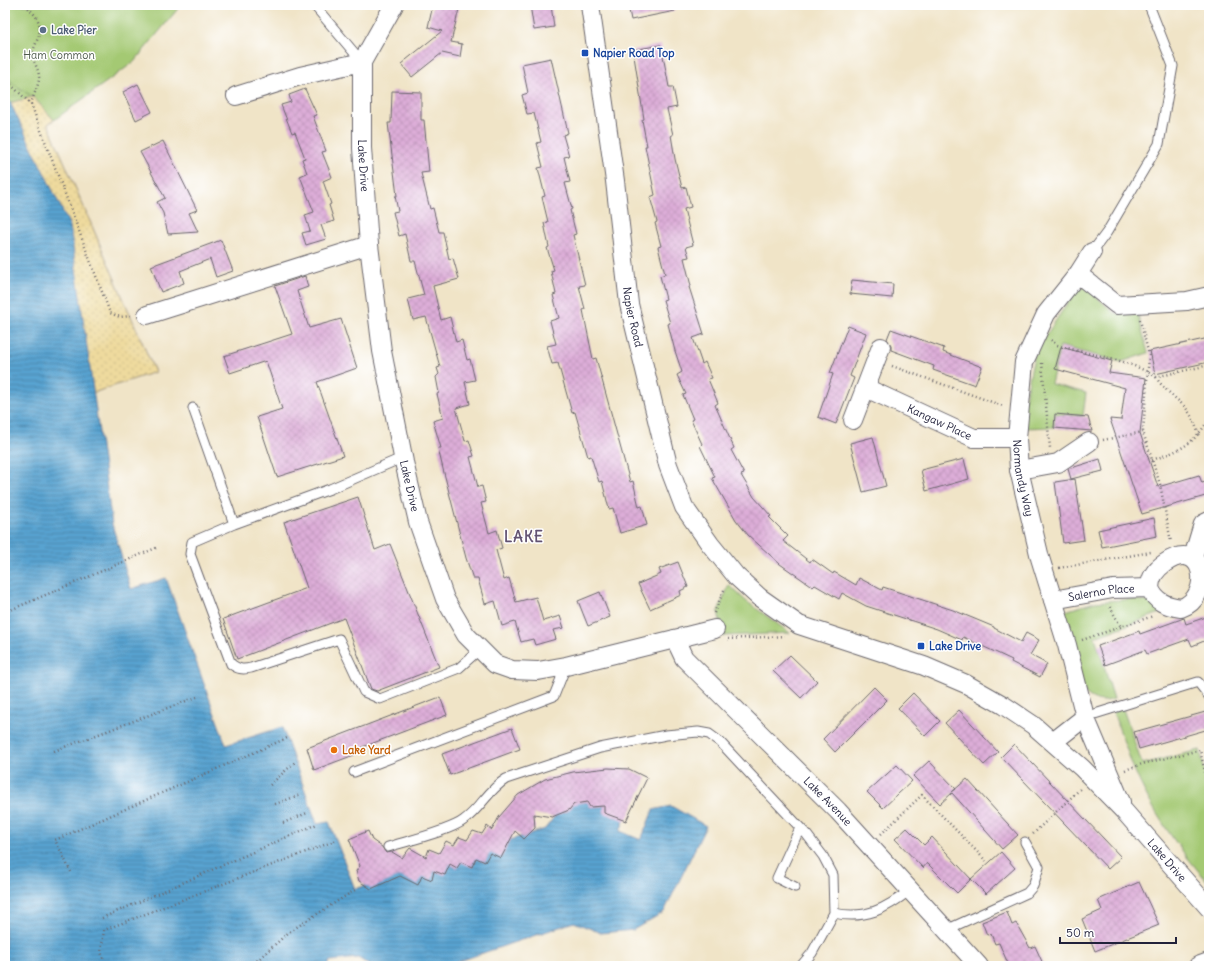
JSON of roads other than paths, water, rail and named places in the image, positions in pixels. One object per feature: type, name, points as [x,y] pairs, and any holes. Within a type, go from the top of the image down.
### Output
[{"type":"street","name":"Lake Drive","points":[[394,5],[362,62],[362,148],[370,245],[382,351],[404,457],[418,522],[445,599],[466,635],[495,664],[512,670],[538,671],[566,666],[715,629]]},
{"type":"street","name":"Napier Road","points":[[590,5],[615,181],[629,304],[668,465],[684,507],[710,544],[736,576],[759,597]]},
{"type":"street","points":[[236,96],[300,76],[362,62]]},
{"type":"street","points":[[147,315],[370,245]]},
{"type":"street","name":"Normandy Way","points":[[1092,252],[1078,274],[1046,314],[1024,362],[1017,438],[1020,470],[1044,570],[1067,645],[1085,717],[1124,811]]},
{"type":"street","points":[[1078,274],[1117,305],[1187,301],[1209,296]]},
{"type":"street","points":[[852,420],[866,388],[878,354]]},
{"type":"street","name":"Kangaw Place","points":[[866,388],[974,438],[1017,438]]},
{"type":"street","points":[[1020,470],[1058,463],[1089,442]]},
{"type":"street","points":[[1193,557],[1203,524],[1209,521]]},
{"type":"street","name":"Salerno Place","points":[[1174,553],[1193,557],[1198,560],[1204,574],[1202,592],[1188,606],[1181,608],[1172,606],[1163,603],[1153,596],[1150,588],[1150,580],[1154,573],[1174,553]]},
{"type":"street","name":"Salerno Place","points":[[1053,600],[1102,591],[1150,588]]},
{"type":"street","name":"Lake Drive","points":[[759,597],[799,625],[924,666],[966,684],[1003,705],[1053,742],[1092,778],[1124,811],[1209,908]]},
{"type":"street","name":"Lake Avenue","points":[[676,639],[684,658],[838,811],[979,966]]},
{"type":"street","points":[[1053,742],[1085,717]]},
{"type":"street","points":[[1198,966],[1209,962]]},
{"type":"lane","points":[[314,5],[362,62]]},
{"type":"lane","points":[[1092,252],[1107,232],[1159,144],[1173,66],[1149,5]]},
{"type":"lane","points":[[193,408],[234,524]]},
{"type":"lane","points":[[404,457],[330,489],[234,524],[192,542],[190,554],[231,664],[243,670],[339,639],[364,692],[380,699],[459,668],[480,649]]},
{"type":"lane","points":[[354,772],[554,696],[566,666]]},
{"type":"lane","points":[[1085,717],[1198,682],[1209,696]]},
{"type":"lane","points":[[388,847],[453,826],[464,820],[497,784],[506,779],[600,748],[666,735],[698,732],[709,734],[720,742],[800,828],[823,856],[833,875],[834,913],[812,953],[801,966]]},
{"type":"lane","points":[[795,887],[777,878],[800,828]]},
{"type":"lane","points":[[946,930],[1028,893],[1033,886],[1039,867],[1025,842]]},
{"type":"lane","points":[[834,913],[848,916],[866,915],[899,899],[910,890]]},
{"type":"water","points":[[5,92],[70,226],[112,524],[131,589],[166,578],[226,745],[282,727],[317,824],[329,822],[355,889],[545,829],[563,805],[596,790],[632,801],[620,831],[641,840],[653,810],[671,806],[706,826],[664,912],[633,930],[601,933],[574,922],[445,966],[371,966],[358,958],[330,961],[327,966],[5,966]]},
{"type":"place","name":"Lake Pier","points":[[43,30]]},
{"type":"place","name":"Napier Road Top","points":[[585,53]]},
{"type":"place","name":"Lake Drive","points":[[921,646]]},
{"type":"place","name":"Lake Yard","points":[[334,750]]},
{"type":"district","name":"LAKE","points":[[524,537]]},
{"type":"park label","name":"Ham Common","points":[[59,55]]}]
